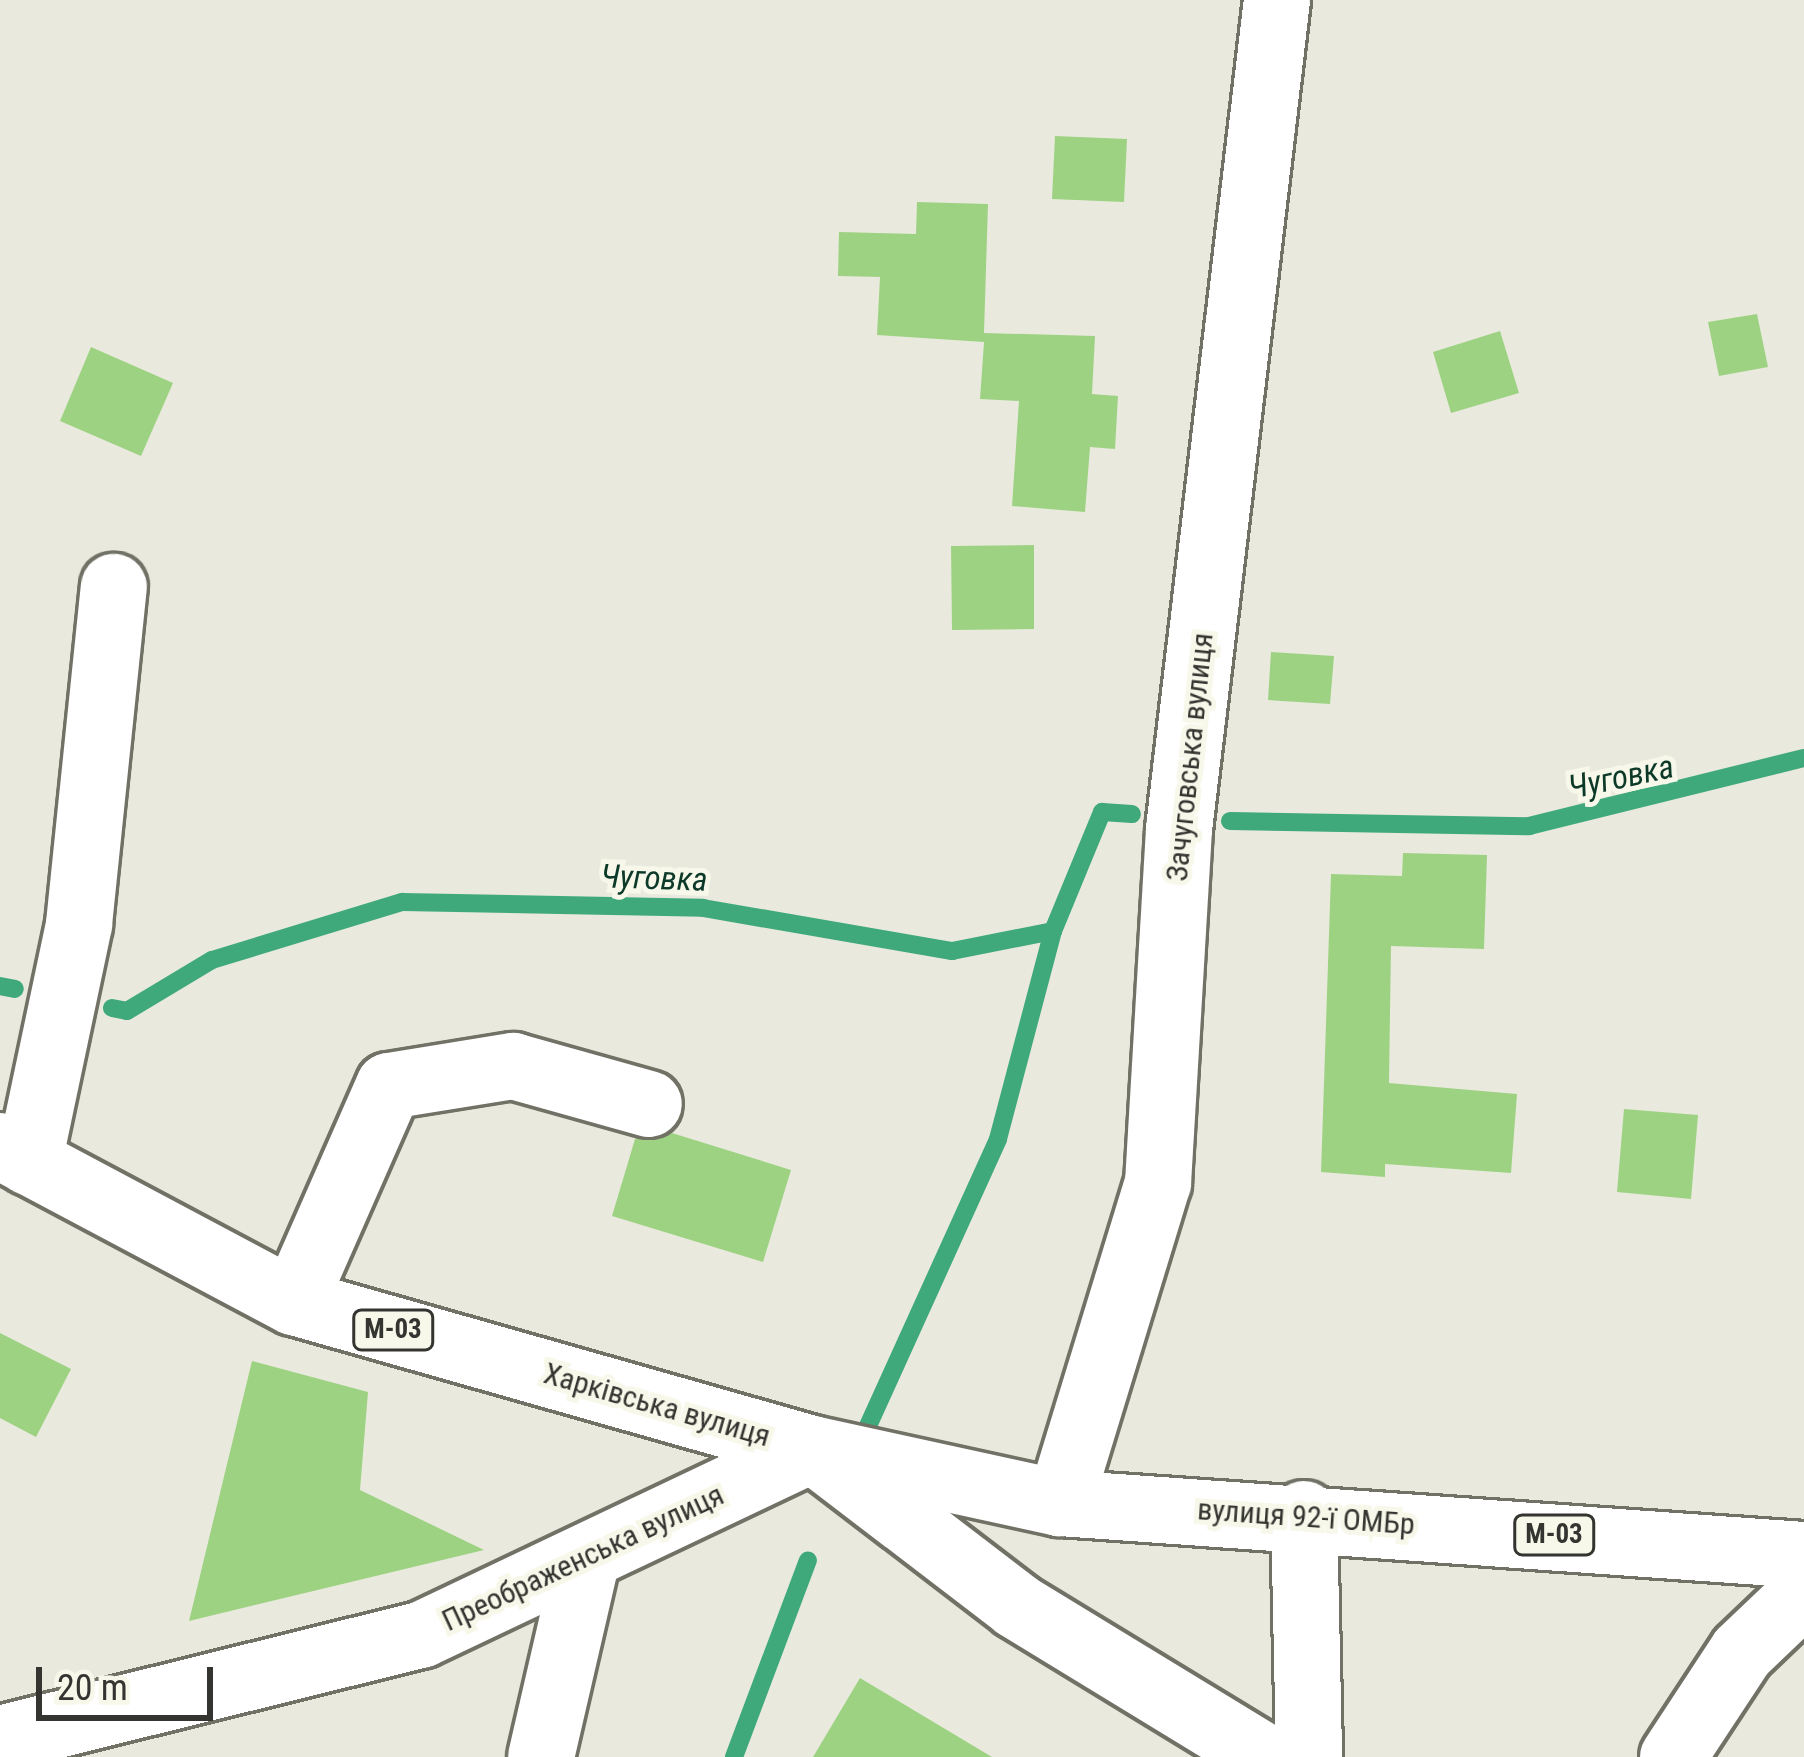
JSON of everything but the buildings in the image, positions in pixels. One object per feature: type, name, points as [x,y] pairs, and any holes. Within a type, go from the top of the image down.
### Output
[{"type":"main road","name":"Зачуговська вулиця","points":[[1060,1503],[1158,1183],[1179,829],[1277,0]]},
{"type":"main road","points":[[15,1154],[79,924],[114,587]]},
{"type":"main road","points":[[294,1302],[389,1086],[513,1066],[649,1104]]},
{"type":"main road","name":"Харківська вулиця","points":[[15,1154],[294,1302],[812,1449],[1017,1606],[1264,1757]]},
{"type":"main road","name":"вулиця 92-ї ОМБр","points":[[812,1449],[1060,1503],[1304,1514],[1804,1556]]},
{"type":"main road","name":"Преображенська вулиця","points":[[0,1739],[421,1636],[812,1449]]},
{"type":"main road","points":[[1304,1514],[1309,1757]]},
{"type":"main road","points":[[541,1757],[587,1556]]},
{"type":"main road","points":[[1673,1757],[1742,1652],[1804,1593]]},
{"type":"waterway","name":"Чуговка","points":[[1230,821],[1529,826],[1804,758]]},
{"type":"waterway","name":"Чуговка","points":[[112,1008],[127,1011],[212,960],[402,902],[703,908],[952,951],[1053,931],[1102,812],[1132,814]]},
{"type":"waterway","points":[[858,1448],[998,1139],[1053,931]]},
{"type":"waterway","name":"Чуговка","points":[[0,986],[15,989]]},
{"type":"waterway","points":[[734,1757],[808,1560]]}]
